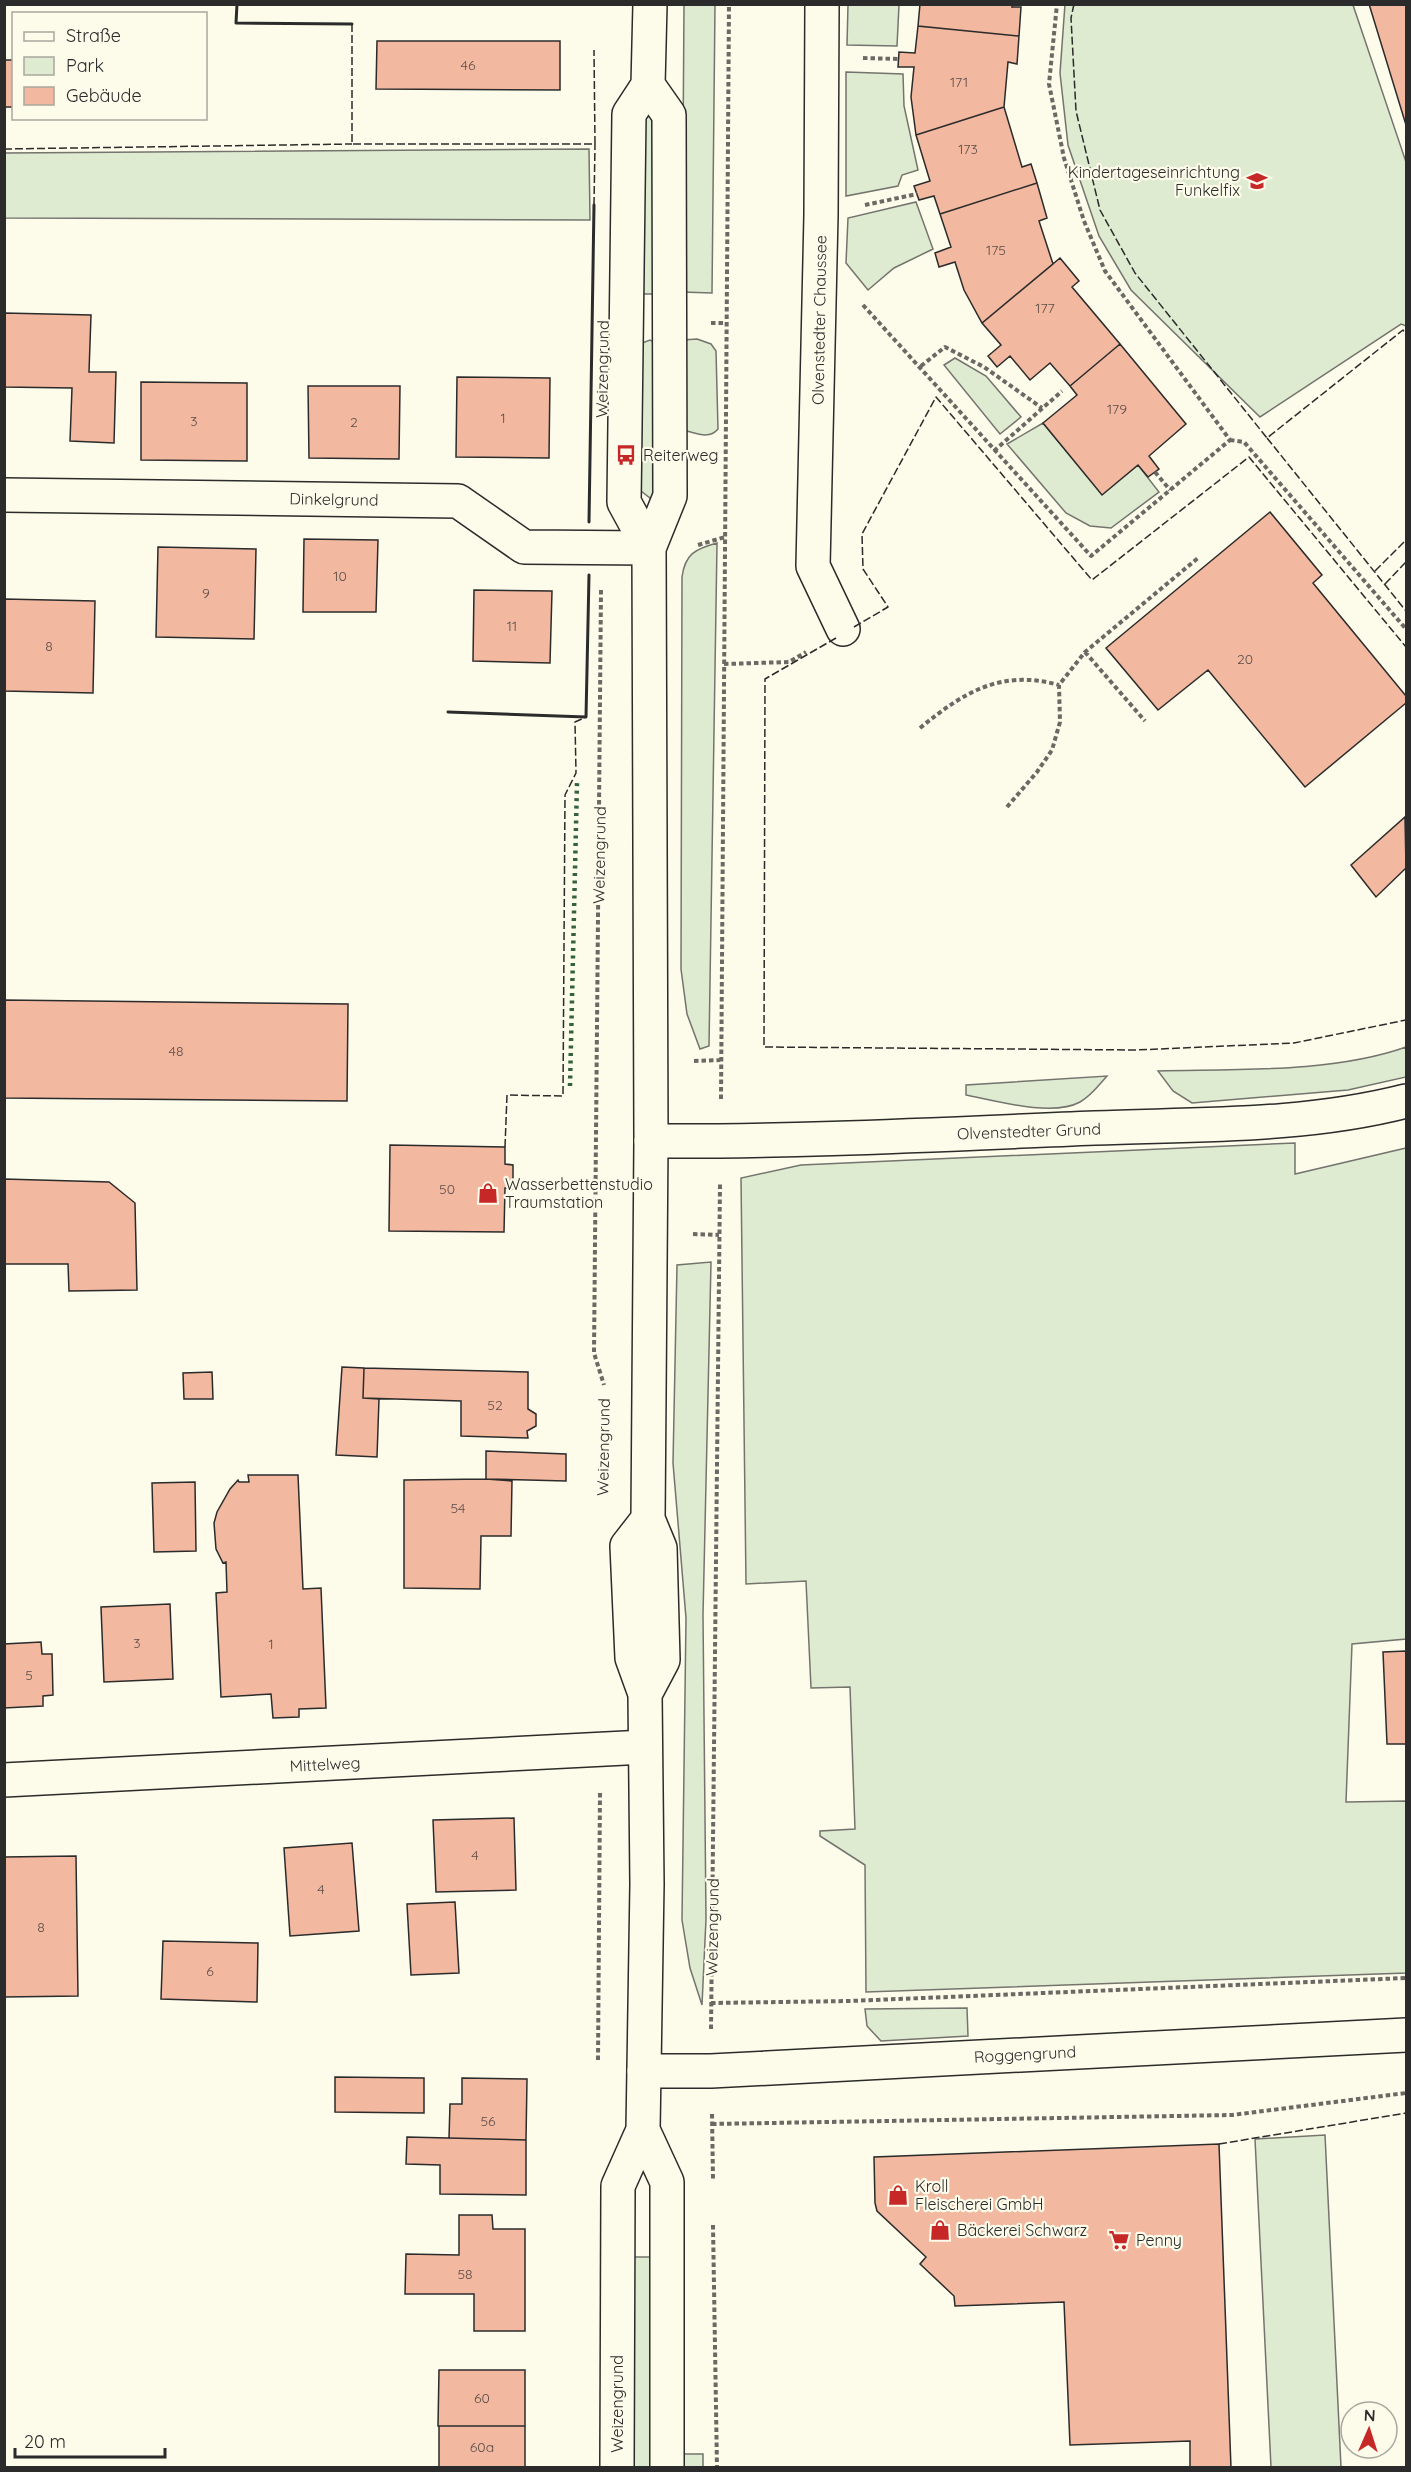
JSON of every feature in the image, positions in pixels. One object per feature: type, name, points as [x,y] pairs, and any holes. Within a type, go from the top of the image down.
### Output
[{"type":"street","points":[[648,85],[650,4]]},
{"type":"street","name":"Olvenstedter Chaussee","points":[[822,4],[821,215],[813,566],[843,629]]},
{"type":"street","name":"Weizengrund","points":[[617,2468],[618,2186],[643,2130],[644,2071],[647,1884],[645,1694],[632,1658],[627,1546],[648,1519],[651,1141],[649,548],[670,496],[669,115],[648,85],[629,114],[624,502],[649,548]]},
{"type":"street","name":"Dinkelgrund","points":[[4,495],[458,501],[524,547],[649,548]]},
{"type":"street","name":"Olvenstedter Grund","points":[[651,1141],[755,1142],[1139,1126],[1265,1124],[1333,1116],[1407,1101]]},
{"type":"street","name":"Mittelweg","points":[[4,1780],[645,1747]]},
{"type":"street","name":"Roggengrund","points":[[644,2071],[711,2071],[1407,2035]]},
{"type":"street","name":"Weizengrund","points":[[643,2130],[667,2181],[667,2468]]},
{"type":"path","points":[[721,1083],[729,4]]},
{"type":"path","points":[[1058,4],[1049,84],[1064,158],[1084,221],[1105,271],[1230,440],[1244,442],[1407,629]]},
{"type":"path","points":[[821,215],[917,194]]},
{"type":"path","points":[[820,260],[920,366],[994,451],[1091,556],[1230,440]]},
{"type":"path","points":[[920,366],[945,347],[984,367],[1042,408]]},
{"type":"path","points":[[994,451],[1062,391]]},
{"type":"path","points":[[1155,472],[1170,490]]},
{"type":"path","points":[[688,548],[725,537]]},
{"type":"path","name":"Weizengrund","points":[[601,547],[594,1353],[604,1385],[604,1396]]},
{"type":"path","points":[[1007,807],[1037,772],[1052,750],[1060,722],[1059,684],[1085,652],[1198,558]]},
{"type":"path","points":[[724,664],[789,662],[843,629]]},
{"type":"path","points":[[1085,652],[1145,721]]},
{"type":"path","points":[[920,728],[969,692],[990,684],[1025,679],[1059,684]]},
{"type":"path","name":"Weizengrund","points":[[711,2018],[720,1188]]},
{"type":"path","points":[[711,2002],[850,2001],[1407,1978]]},
{"type":"path","points":[[712,2124],[1232,2115],[1407,2093]]},
{"type":"path","points":[[712,2118],[713,2181]]},
{"type":"path","points":[[713,2216],[717,2468]]},
{"type":"green space","name":"Kindertageseinrichtung Funkelfix","points":[[1065,4],[1353,5],[1406,162],[1406,326],[1401,324],[1260,417],[1131,290],[1099,236],[1068,145],[1060,73]]},
{"type":"green space","points":[[684,5],[715,5],[712,293],[682,292]]},
{"type":"green space","points":[[848,5],[899,5],[897,46],[847,45]]},
{"type":"green space","points":[[846,72],[903,74],[904,106],[918,170],[902,175],[898,186],[846,196]]},
{"type":"green space","points":[[641,116],[656,116],[656,294],[640,294]]},
{"type":"green space","points":[[589,149],[590,220],[5,218],[5,153]]},
{"type":"green space","points":[[916,202],[933,249],[894,268],[868,290],[846,263],[848,218]]},
{"type":"green space","points":[[697,339],[711,344],[716,351],[718,429],[706,435],[683,430],[683,340]]},
{"type":"green space","points":[[650,340],[656,344],[657,494],[650,498],[641,491],[642,343]]},
{"type":"green space","points":[[955,358],[986,376],[1021,417],[1000,434],[944,365]]},
{"type":"green space","points":[[1043,423],[1102,494],[1138,465],[1159,492],[1111,528],[1090,526],[1066,513],[1007,444]]},
{"type":"green space","points":[[717,543],[709,1046],[700,1049],[687,1014],[681,969],[682,577],[683,569],[692,554]]},
{"type":"green space","points":[[1406,1047],[1406,1077],[1348,1090],[1192,1103],[1173,1091],[1158,1071],[1316,1065],[1378,1055]]},
{"type":"green space","points":[[1107,1076],[1088,1097],[1080,1102],[1055,1108],[1008,1104],[966,1095],[966,1085]]},
{"type":"green space","points":[[1295,1143],[1295,1174],[1406,1148],[1406,1639],[1352,1644],[1346,1802],[1406,1801],[1406,1973],[866,1992],[865,1865],[820,1836],[820,1831],[855,1829],[850,1687],[811,1688],[806,1581],[746,1584],[741,1178],[801,1165]]},
{"type":"green space","points":[[711,1262],[703,1615],[706,1919],[702,2005],[690,1968],[682,1920],[686,1618],[673,1463],[677,1265]]},
{"type":"green space","points":[[967,2008],[968,2036],[881,2041],[867,2026],[865,2009]]},
{"type":"green space","points":[[1325,2135],[1341,2467],[1271,2467],[1255,2139]]},
{"type":"green space","points":[[630,2257],[653,2257],[653,2467],[629,2468]]},
{"type":"green space","points":[[680,2454],[703,2454],[703,2467],[680,2468]]},
{"type":"building","points":[[920,4],[1013,4],[1012,7],[1021,7],[1019,36],[918,26]]},
{"type":"building","points":[[1369,4],[1406,4],[1406,125]]},
{"type":"building","points":[[918,26],[1019,36],[1017,64],[1008,62],[1004,107],[916,135],[911,97],[914,67],[898,67],[899,52],[915,53]]},
{"type":"building","points":[[377,41],[560,41],[560,90],[376,89]]},
{"type":"building","points":[[4,60],[12,60],[12,107],[4,107]]},
{"type":"building","points":[[1004,107],[1022,167],[1031,164],[1037,183],[940,214],[934,196],[919,200],[914,186],[930,181],[916,135]]},
{"type":"building","points":[[1037,183],[1047,218],[1039,221],[1053,264],[982,323],[964,290],[955,262],[939,267],[935,253],[951,247],[940,214]]},
{"type":"building","points":[[1060,258],[1079,281],[1072,287],[1120,344],[1070,386],[1050,363],[1030,380],[1010,356],[997,367],[988,356],[1001,345],[982,323]]},
{"type":"building","points":[[4,313],[91,315],[89,372],[116,372],[114,443],[70,441],[72,388],[4,387]]},
{"type":"building","points":[[1120,344],[1186,424],[1149,456],[1159,469],[1148,477],[1138,465],[1102,495],[1043,423],[1077,395],[1070,386]]},
{"type":"building","points":[[457,377],[550,378],[549,458],[456,457]]},
{"type":"building","points":[[141,382],[247,383],[247,461],[141,460]]},
{"type":"building","points":[[308,386],[400,386],[399,459],[309,458]]},
{"type":"building","points":[[1270,512],[1322,575],[1313,583],[1406,696],[1406,703],[1305,787],[1208,670],[1158,710],[1106,648]]},
{"type":"building","points":[[304,539],[378,540],[376,612],[303,612]]},
{"type":"building","points":[[158,547],[256,549],[254,639],[156,637]]},
{"type":"building","points":[[474,590],[552,591],[550,663],[473,661]]},
{"type":"building","points":[[4,599],[95,601],[93,693],[4,691]]},
{"type":"building","points":[[1405,817],[1406,868],[1376,897],[1351,865]]},
{"type":"building","points":[[4,1000],[348,1004],[347,1101],[4,1098]]},
{"type":"building","points":[[390,1145],[505,1147],[505,1164],[513,1165],[513,1189],[505,1188],[504,1232],[389,1231]]},
{"type":"building","points":[[4,1179],[109,1182],[135,1203],[137,1290],[69,1291],[68,1264],[4,1264]]},
{"type":"building","points":[[342,1367],[364,1368],[363,1398],[379,1399],[377,1457],[336,1455]]},
{"type":"building","points":[[364,1368],[528,1372],[528,1409],[536,1414],[536,1426],[527,1431],[528,1438],[461,1436],[461,1401],[363,1398]]},
{"type":"building","points":[[212,1372],[213,1399],[184,1399],[183,1373]]},
{"type":"building","points":[[486,1451],[566,1454],[566,1481],[486,1479]]},
{"type":"building","points":[[248,1475],[298,1475],[303,1589],[321,1588],[326,1708],[299,1709],[299,1717],[273,1718],[271,1694],[221,1697],[216,1593],[227,1592],[226,1562],[223,1563],[216,1549],[214,1523],[217,1512],[230,1489],[238,1480],[249,1482]]},
{"type":"building","points":[[404,1480],[512,1481],[511,1536],[481,1536],[480,1589],[404,1588]]},
{"type":"building","points":[[195,1482],[196,1551],[154,1552],[152,1483]]},
{"type":"building","points":[[170,1604],[173,1679],[104,1682],[101,1607]]},
{"type":"building","points":[[41,1642],[42,1654],[52,1654],[53,1695],[43,1696],[43,1706],[4,1708],[4,1644]]},
{"type":"building","points":[[1406,1651],[1406,1744],[1387,1744],[1383,1652]]},
{"type":"building","points":[[514,1818],[516,1890],[436,1892],[433,1820]]},
{"type":"building","points":[[352,1843],[359,1931],[290,1936],[284,1848]]},
{"type":"building","points":[[76,1856],[78,1996],[4,1997],[4,1857]]},
{"type":"building","points":[[455,1902],[459,1973],[411,1975],[407,1904]]},
{"type":"building","points":[[163,1941],[258,1943],[257,2002],[161,1999]]},
{"type":"building","points":[[335,2077],[424,2078],[424,2113],[335,2112]]},
{"type":"building","points":[[462,2078],[527,2079],[526,2140],[449,2138],[450,2104],[462,2104]]},
{"type":"building","points":[[407,2137],[526,2140],[526,2195],[440,2194],[440,2165],[406,2164]]},
{"type":"building","points":[[1219,2144],[1231,2468],[1190,2468],[1190,2441],[1070,2445],[1064,2302],[955,2306],[954,2296],[920,2264],[926,2257],[877,2211],[875,2203],[874,2157]]},
{"type":"building","points":[[459,2215],[492,2215],[493,2229],[525,2229],[525,2331],[474,2331],[474,2294],[405,2294],[406,2254],[459,2255]]},
{"type":"building","points":[[439,2370],[525,2370],[525,2426],[438,2426]]},
{"type":"building","points":[[439,2426],[525,2426],[525,2468],[439,2468]]},
{"type":"hedge","points":[[570,1086],[577,783]]},
{"type":"fence","points":[[1074,4],[1071,18],[1076,111],[1100,210],[1135,273],[1267,438],[1403,330],[1406,335]]},
{"type":"fence","points":[[352,24],[352,144],[595,144],[594,50]]},
{"type":"fence","points":[[4,149],[352,144]]},
{"type":"fence","points":[[594,205],[595,144]]},
{"type":"fence","points":[[854,627],[888,607],[863,569],[862,534],[936,397],[1092,580],[1249,457],[1406,647]]},
{"type":"fence","points":[[1267,438],[1406,611]]},
{"type":"fence","points":[[1375,571],[1406,540]]},
{"type":"fence","points":[[1385,584],[1406,562]]},
{"type":"fence","points":[[836,638],[765,679],[764,1047],[1136,1050],[1294,1043],[1406,1020]]},
{"type":"fence","points":[[505,1147],[507,1095],[563,1096],[565,795],[576,773],[575,722],[586,717]]},
{"type":"fence","points":[[1219,2144],[1406,2113]]},
{"type":"wall","points":[[237,4],[236,23],[352,24]]},
{"type":"wall","points":[[589,522],[594,205]]},
{"type":"wall","points":[[448,712],[586,717],[589,575]]},
{"type":"place","name":"Kindertageseinrichtung Funkelfix","points":[[1257,181]]},
{"type":"place","name":"Reiterweg","points":[[626,455]]},
{"type":"place","name":"Wasserbettenstudio Traumstation","points":[[488,1193]]},
{"type":"place","name":"Kroll Fleischerei GmbH","points":[[898,2195]]},
{"type":"place","name":"Bäckerei Schwarz","points":[[940,2230]]},
{"type":"place","name":"Penny","points":[[1119,2240]]}]
